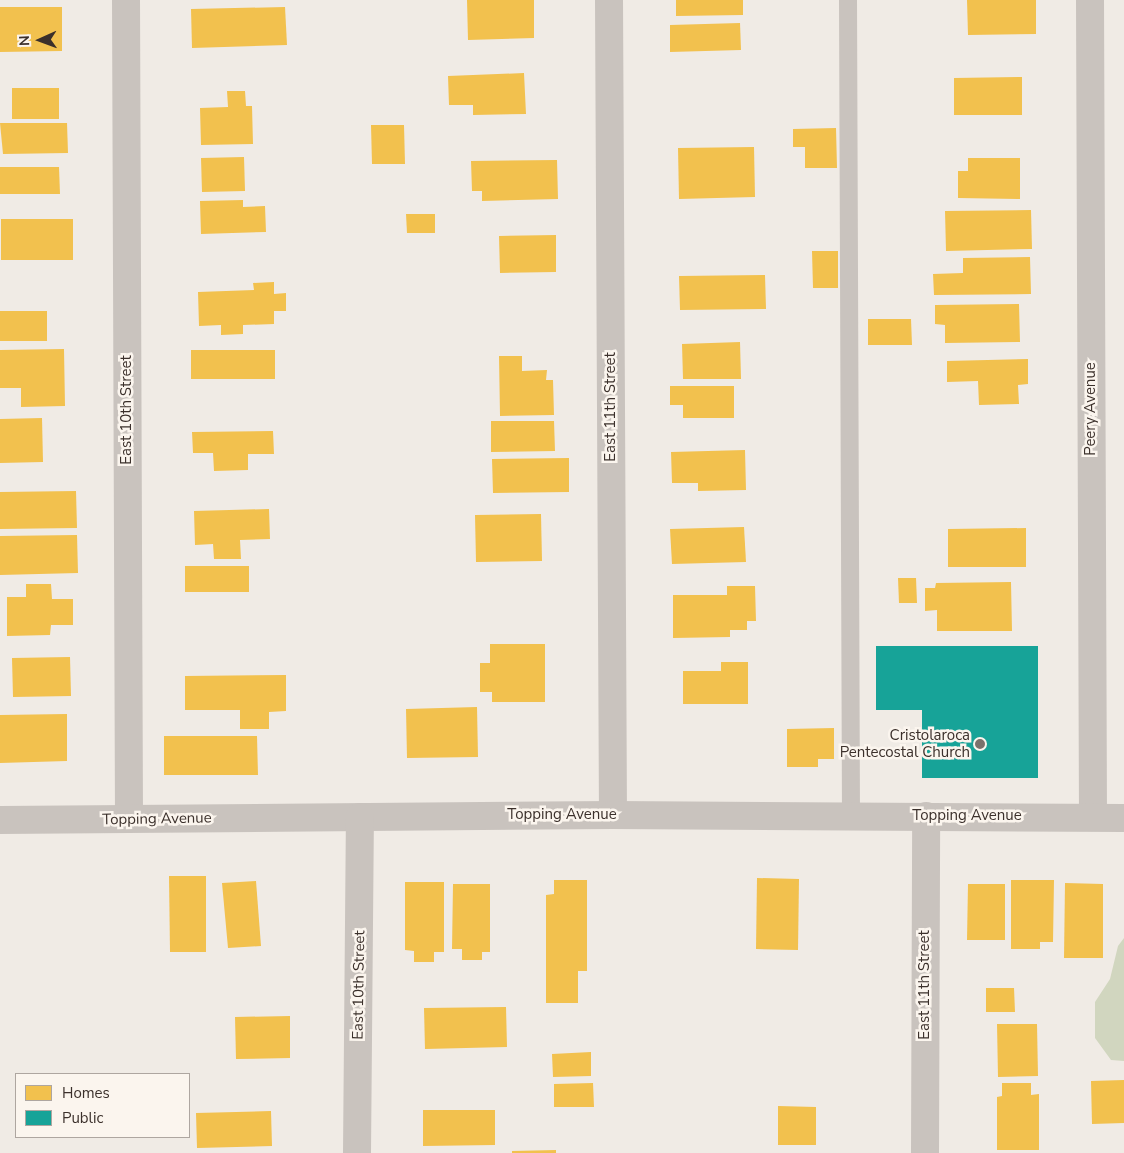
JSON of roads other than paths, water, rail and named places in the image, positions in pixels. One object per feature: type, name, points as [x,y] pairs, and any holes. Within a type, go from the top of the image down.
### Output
[{"type":"street","name":"East 10th Street","points":[[126,0],[129,819]]},
{"type":"street","name":"East 11th Street","points":[[609,0],[613,815]]},
{"type":"street","name":"Peery Avenue","points":[[1090,0],[1093,817]]},
{"type":"street","name":"Topping Avenue","points":[[0,820],[613,815],[1124,818]]},
{"type":"street","name":"East 11th Street","points":[[925,1153],[926,816]]},
{"type":"street","name":"East 10th Street","points":[[357,1153],[360,817]]},
{"type":"lane","points":[[848,0],[851,816]]},
{"type":"place","name":"Cristolaroca Pentecostal Church","points":[[980,744]]}]
